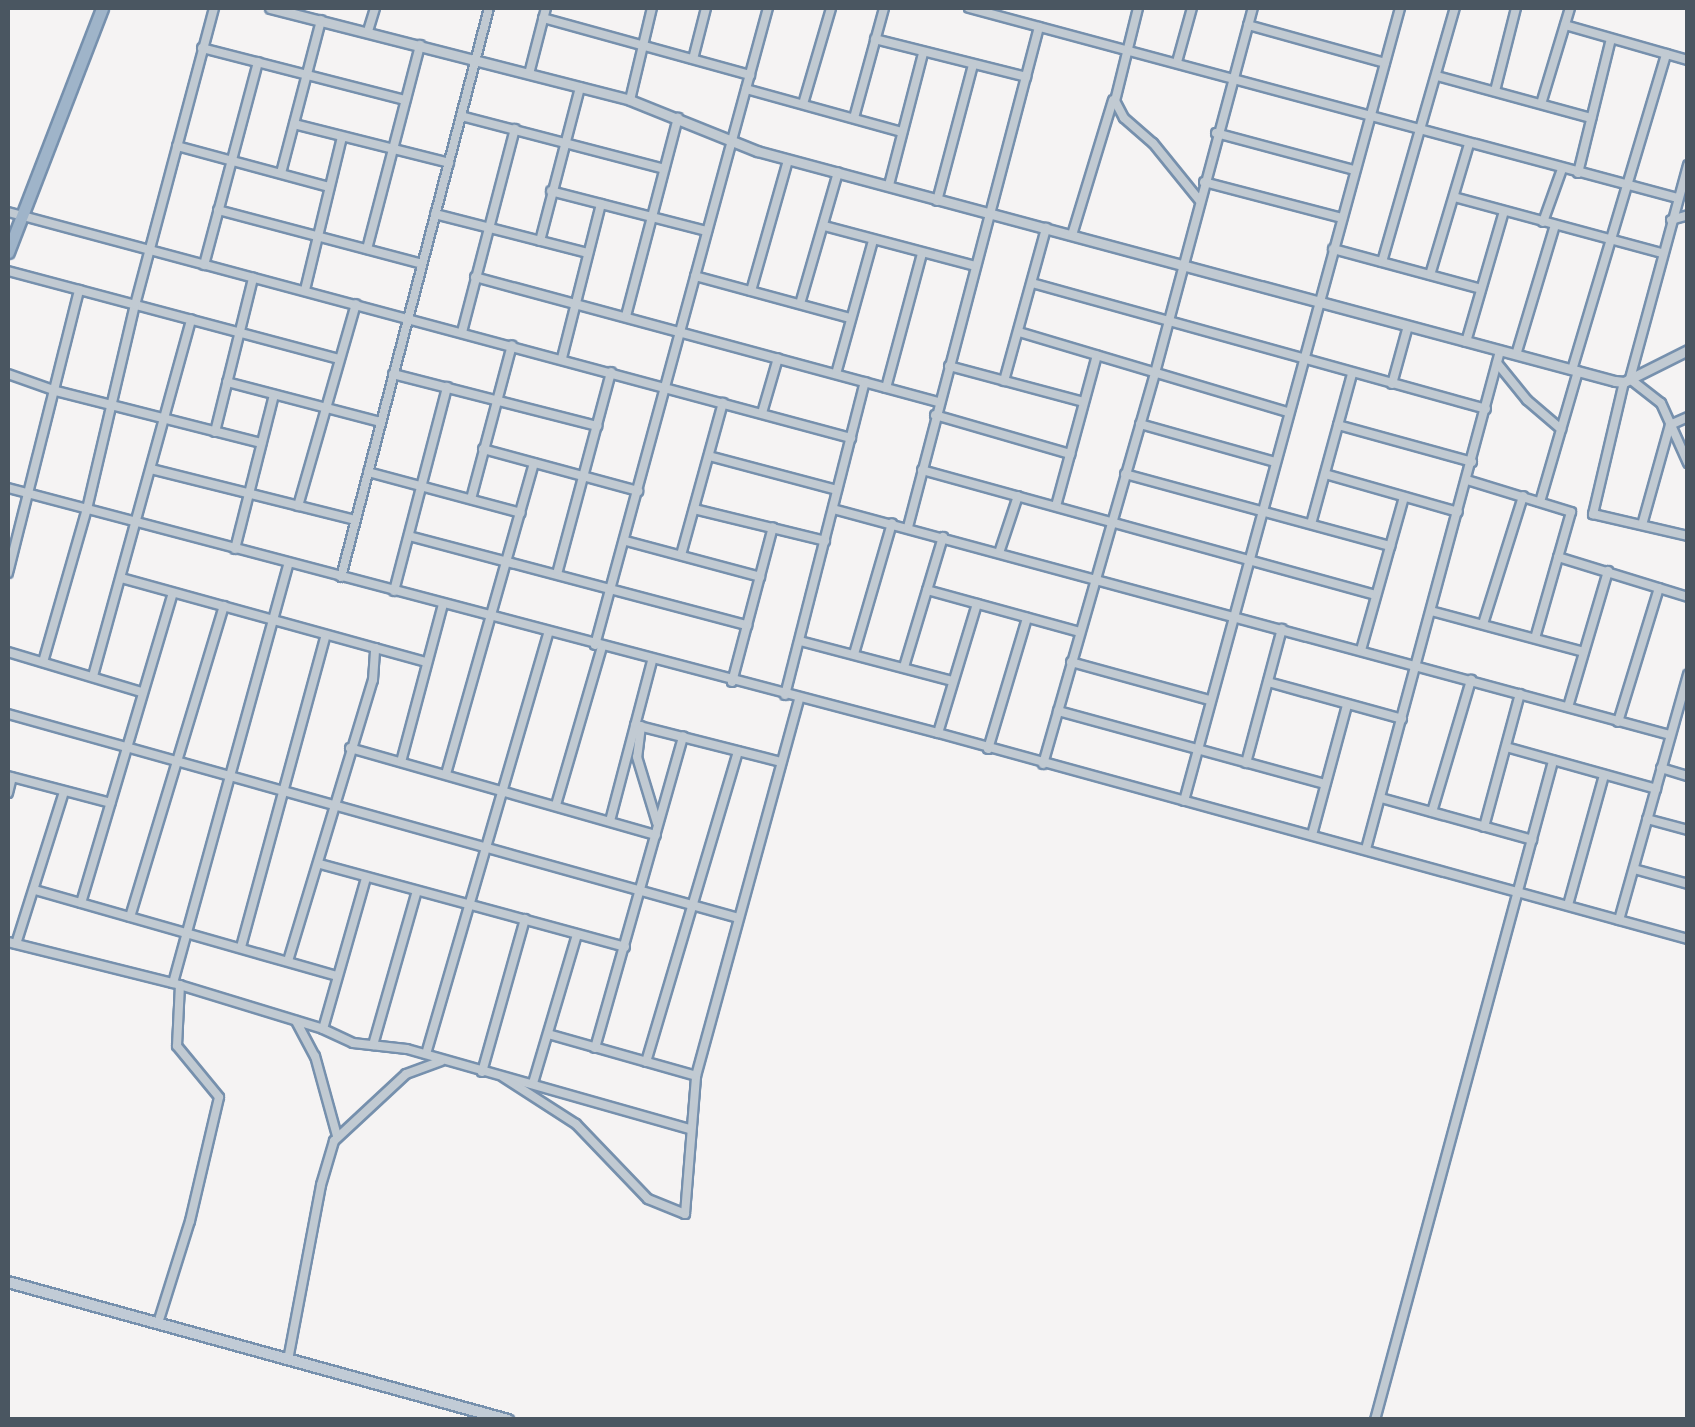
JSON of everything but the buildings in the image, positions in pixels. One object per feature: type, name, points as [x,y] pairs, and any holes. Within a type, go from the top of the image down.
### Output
[{"type":"highway","points":[[8,252],[102,8]]},
{"type":"main road","points":[[8,1282],[508,1420]]},
{"type":"street","points":[[43,662],[87,510],[135,304],[214,8]]},
{"type":"street","points":[[271,8],[630,100],[788,160],[1320,304],[1627,380],[1656,398],[1688,463]]},
{"type":"street","points":[[368,32],[375,8]]},
{"type":"street","points":[[340,577],[489,8]]},
{"type":"street","points":[[529,74],[546,8]]},
{"type":"street","points":[[630,100],[652,8]]},
{"type":"street","points":[[693,59],[706,8]]},
{"type":"street","points":[[556,805],[768,8]]},
{"type":"street","points":[[803,104],[831,8]]},
{"type":"street","points":[[854,118],[884,8]]},
{"type":"street","points":[[972,8],[1677,198]]},
{"type":"street","points":[[1072,236],[1138,8]]},
{"type":"street","points":[[1177,62],[1192,8]]},
{"type":"street","points":[[1043,764],[1155,374],[1252,8]]},
{"type":"street","points":[[1184,801],[1385,63],[1396,8]]},
{"type":"street","points":[[1382,262],[1456,8]]},
{"type":"street","points":[[1494,92],[1516,8]]},
{"type":"street","points":[[1541,104],[1570,8]]},
{"type":"street","points":[[543,18],[750,75]]},
{"type":"street","points":[[280,173],[321,20]]},
{"type":"street","points":[[1248,24],[1385,63]]},
{"type":"street","points":[[1565,25],[1688,60]]},
{"type":"street","points":[[908,527],[1039,26]]},
{"type":"street","points":[[875,39],[1026,77]]},
{"type":"street","points":[[1578,173],[1611,39]]},
{"type":"street","points":[[367,249],[420,45]]},
{"type":"street","points":[[202,48],[405,100]]},
{"type":"street","points":[[889,185],[923,54]]},
{"type":"street","points":[[1540,502],[1607,239],[1666,54]]},
{"type":"street","points":[[204,265],[258,62]]},
{"type":"street","points":[[937,200],[973,65]]},
{"type":"street","points":[[1437,76],[1591,118]]},
{"type":"street","points":[[540,241],[580,87]]},
{"type":"street","points":[[746,89],[902,132]]},
{"type":"street","points":[[1115,96],[1124,118],[1153,144],[1200,201]]},
{"type":"street","points":[[461,116],[664,169]]},
{"type":"street","points":[[626,316],[678,118]]},
{"type":"street","points":[[294,124],[448,163]]},
{"type":"street","points":[[462,332],[514,129]]},
{"type":"street","points":[[1216,133],[1354,170]]},
{"type":"street","points":[[304,290],[342,137]]},
{"type":"street","points":[[1430,274],[1469,144]]},
{"type":"street","points":[[177,146],[329,186]]},
{"type":"street","points":[[751,291],[788,160]]},
{"type":"street","points":[[1593,514],[1688,164]]},
{"type":"street","points":[[1543,222],[1562,168]]},
{"type":"street","points":[[800,304],[838,172]]},
{"type":"street","points":[[1204,182],[1342,218]]},
{"type":"street","points":[[551,190],[707,232]]},
{"type":"street","points":[[1454,197],[1661,253]]},
{"type":"street","points":[[562,358],[601,204]]},
{"type":"street","points":[[218,210],[422,264]]},
{"type":"street","points":[[1466,342],[1504,211]]},
{"type":"street","points":[[8,212],[851,438]]},
{"type":"street","points":[[435,214],[588,253]]},
{"type":"street","points":[[1672,220],[1688,215]]},
{"type":"street","points":[[1516,355],[1555,225]]},
{"type":"street","points":[[824,226],[975,266]]},
{"type":"street","points":[[1004,381],[1046,228]]},
{"type":"street","points":[[836,374],[873,240]]},
{"type":"street","points":[[1333,249],[1481,289]]},
{"type":"street","points":[[886,388],[922,254]]},
{"type":"street","points":[[8,271],[338,360]]},
{"type":"street","points":[[695,276],[850,318]]},
{"type":"street","points":[[476,277],[939,402]]},
{"type":"street","points":[[216,432],[253,278]]},
{"type":"street","points":[[1032,283],[1486,409]]},
{"type":"street","points":[[8,573],[79,290]]},
{"type":"street","points":[[298,506],[356,304]]},
{"type":"street","points":[[93,676],[192,319]]},
{"type":"street","points":[[1392,384],[1408,326]]},
{"type":"street","points":[[1019,332],[1288,412]]},
{"type":"street","points":[[471,499],[512,345]]},
{"type":"street","points":[[1627,380],[1688,350]]},
{"type":"street","points":[[1366,849],[1500,351]]},
{"type":"street","points":[[1056,506],[1097,355]]},
{"type":"street","points":[[762,413],[778,358]]},
{"type":"street","points":[[1497,364],[1527,400],[1561,429]]},
{"type":"street","points":[[949,366],[1083,402]]},
{"type":"street","points":[[557,574],[611,372]]},
{"type":"street","points":[[8,374],[56,391],[262,443]]},
{"type":"street","points":[[394,374],[597,426]]},
{"type":"street","points":[[1311,524],[1352,374]]},
{"type":"street","points":[[227,382],[381,422]]},
{"type":"street","points":[[784,695],[866,382]]},
{"type":"street","points":[[394,591],[447,387]]},
{"type":"street","points":[[234,549],[274,394]]},
{"type":"street","points":[[681,556],[723,403]]},
{"type":"street","points":[[936,415],[1070,454]]},
{"type":"street","points":[[1670,425],[1688,417]]},
{"type":"street","points":[[1140,424],[1275,462]]},
{"type":"street","points":[[1338,425],[1472,462]]},
{"type":"street","points":[[1642,525],[1670,425]]},
{"type":"street","points":[[483,449],[638,491]]},
{"type":"street","points":[[709,456],[838,490]]},
{"type":"street","points":[[446,774],[534,463]]},
{"type":"street","points":[[152,469],[356,520]]},
{"type":"street","points":[[922,470],[1376,595]]},
{"type":"street","points":[[368,472],[521,512]]},
{"type":"street","points":[[1125,474],[1390,546]]},
{"type":"street","points":[[1325,474],[1458,512]]},
{"type":"street","points":[[1467,480],[1571,512],[1688,536]]},
{"type":"street","points":[[8,488],[652,661],[938,733],[1688,939]]},
{"type":"street","points":[[999,553],[1018,496]]},
{"type":"street","points":[[1361,650],[1404,496]]},
{"type":"street","points":[[1483,624],[1523,496]]},
{"type":"street","points":[[833,508],[1670,735]]},
{"type":"street","points":[[694,510],[826,541]]},
{"type":"street","points":[[1535,638],[1571,512]]},
{"type":"street","points":[[854,654],[892,523]]},
{"type":"street","points":[[732,682],[773,527]]},
{"type":"street","points":[[408,536],[747,626]]},
{"type":"street","points":[[904,667],[943,536]]},
{"type":"street","points":[[626,541],[760,577]]},
{"type":"street","points":[[1558,557],[1688,597]]},
{"type":"street","points":[[158,1323],[190,1221],[219,1097],[177,1046],[176,984],[289,563]]},
{"type":"street","points":[[1568,707],[1608,572]]},
{"type":"street","points":[[120,578],[427,662]]},
{"type":"street","points":[[1618,722],[1659,588]]},
{"type":"street","points":[[927,590],[1079,632]]},
{"type":"street","points":[[81,903],[172,593]]},
{"type":"street","points":[[401,762],[442,604]]},
{"type":"street","points":[[938,733],[977,604]]},
{"type":"street","points":[[130,917],[224,606]]},
{"type":"street","points":[[1431,610],[1584,652]]},
{"type":"street","points":[[988,748],[1028,618]]},
{"type":"street","points":[[1246,762],[1282,629]]},
{"type":"street","points":[[426,1054],[548,633]]},
{"type":"street","points":[[240,947],[326,635]]},
{"type":"street","points":[[800,641],[953,682]]},
{"type":"street","points":[[288,961],[372,680],[375,648]]},
{"type":"street","points":[[8,652],[141,692]]},
{"type":"street","points":[[610,821],[652,661]]},
{"type":"street","points":[[1071,662],[1209,700]]},
{"type":"street","points":[[1619,920],[1688,675]]},
{"type":"street","points":[[1432,812],[1471,680]]},
{"type":"street","points":[[1268,682],[1402,720]]},
{"type":"street","points":[[1484,826],[1520,694]]},
{"type":"street","points":[[503,1077],[576,1124],[648,1199],[685,1214],[696,1076],[798,699]]},
{"type":"street","points":[[1312,835],[1347,705]]},
{"type":"street","points":[[1058,712],[1325,784]]},
{"type":"street","points":[[8,714],[738,918]]},
{"type":"street","points":[[1674,720],[1688,724]]},
{"type":"street","points":[[638,725],[781,762]]},
{"type":"street","points":[[638,725],[638,762],[652,797],[657,832]]},
{"type":"street","points":[[595,1048],[683,736]]},
{"type":"street","points":[[1506,747],[1656,789]]},
{"type":"street","points":[[350,748],[657,832]]},
{"type":"street","points":[[646,1062],[738,751]]},
{"type":"street","points":[[1374,1420],[1554,761]]},
{"type":"street","points":[[1661,768],[1688,776]]},
{"type":"street","points":[[1568,906],[1604,775]]},
{"type":"street","points":[[8,793],[10,776],[112,802]]},
{"type":"street","points":[[64,792],[34,890],[12,943],[176,984],[353,1043],[426,1054],[690,1130]]},
{"type":"street","points":[[1381,798],[1532,840]]},
{"type":"street","points":[[1647,819],[1688,830]]},
{"type":"street","points":[[320,864],[626,947]]},
{"type":"street","points":[[1634,869],[1688,884]]},
{"type":"street","points":[[323,1030],[366,878]]},
{"type":"street","points":[[34,890],[337,976]]},
{"type":"street","points":[[373,1046],[417,891]]},
{"type":"street","points":[[482,1072],[525,919]]},
{"type":"street","points":[[533,1084],[577,934]]},
{"type":"street","points":[[296,1021],[315,1056],[337,1136]]},
{"type":"street","points":[[548,1034],[696,1076]]},
{"type":"street","points":[[288,1360],[321,1184],[337,1136],[406,1074],[446,1060]]}]
